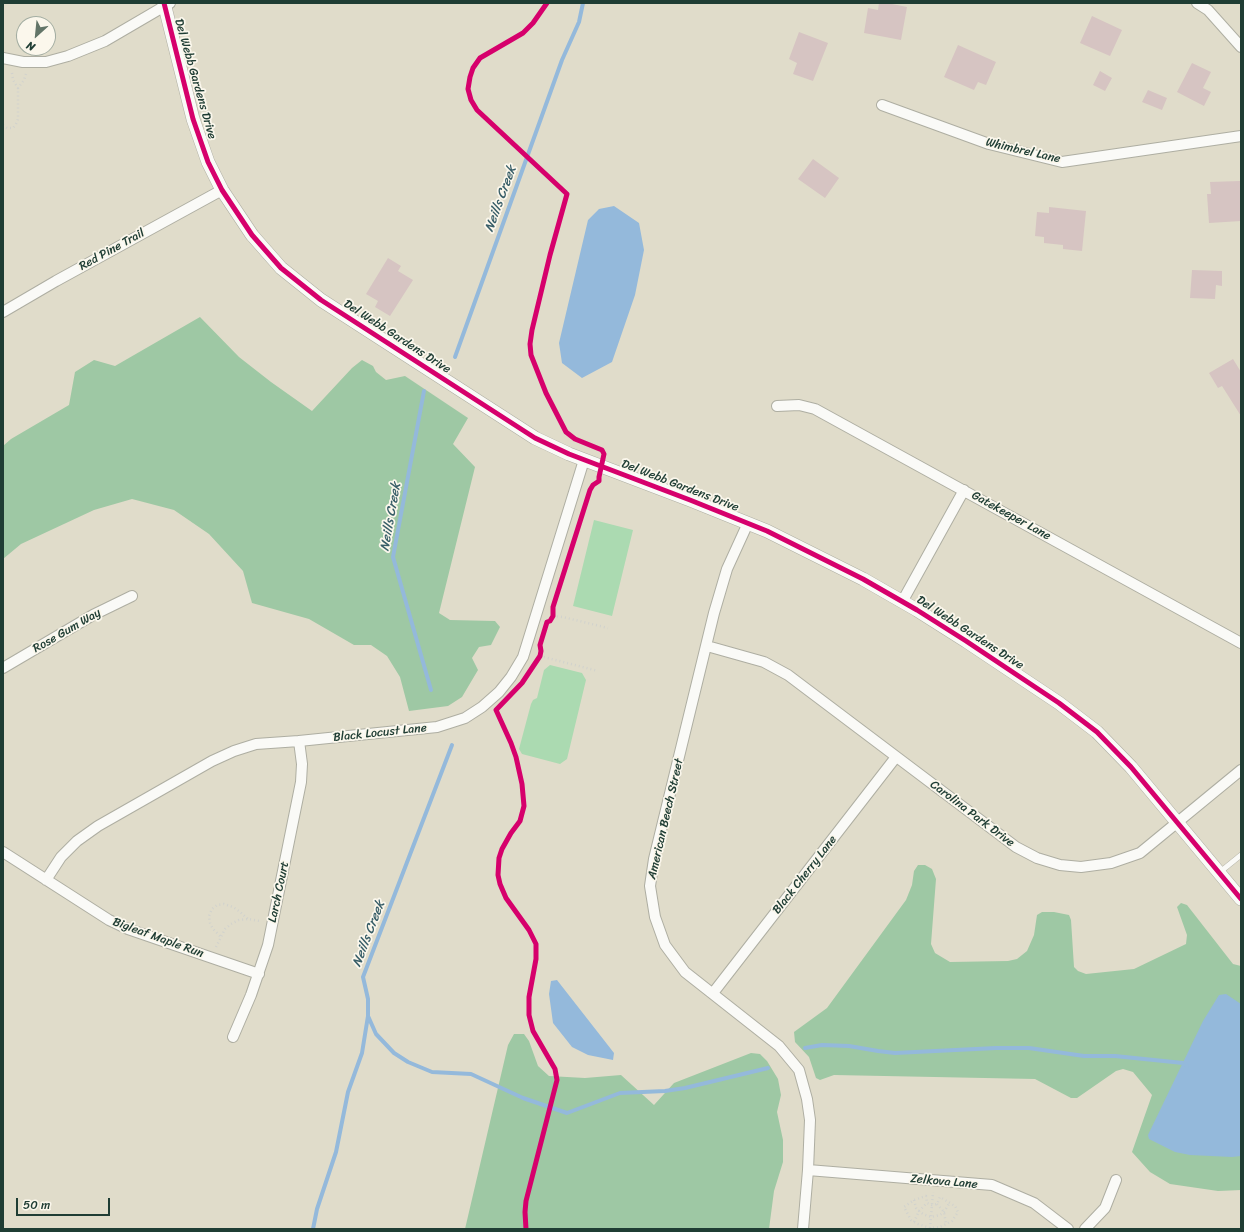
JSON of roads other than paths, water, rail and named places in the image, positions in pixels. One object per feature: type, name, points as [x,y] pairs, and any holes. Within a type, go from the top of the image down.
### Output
[{"type":"street","points":[[1197,3],[1208,10],[1241,47]]},
{"type":"street","points":[[3,58],[23,62],[46,62],[68,56],[105,40],[166,4]]},
{"type":"street","name":"Del Webb Gardens Drive","points":[[166,4],[193,119],[208,162],[222,190],[252,235],[281,268],[321,300],[535,438],[584,460],[748,523],[824,559],[902,602],[966,641],[1085,722],[1120,755],[1178,822],[1241,899]]},
{"type":"street","name":"Whimbrel Lane","points":[[882,105],[989,144],[1062,162],[1241,136]]},
{"type":"street","name":"Red Pine Trail","points":[[3,312],[56,281],[222,190]]},
{"type":"street","name":"Gatekeeper Lane","points":[[777,406],[799,405],[815,409],[1241,643]]},
{"type":"street","name":"Black Locust Lane","points":[[46,880],[61,857],[77,841],[98,826],[212,761],[234,751],[256,744],[299,742],[437,727],[465,718],[482,707],[499,692],[511,677],[523,657],[584,460]]},
{"type":"street","points":[[902,602],[964,490]]},
{"type":"street","name":"American Beech Street","points":[[748,523],[727,569],[714,613],[654,859],[650,886],[654,916],[665,945],[685,972],[779,1046],[799,1070],[807,1099],[810,1120],[808,1170],[803,1229]]},
{"type":"street","name":"Rose Gum Way","points":[[3,668],[92,615],[132,596]]},
{"type":"street","name":"Carolina Park Drive","points":[[707,646],[764,662],[788,675],[1016,847],[1037,858],[1060,865],[1080,867],[1111,863],[1140,853],[1241,770]]},
{"type":"street","name":"Larch Court","points":[[232,1037],[251,995],[268,945],[301,782],[302,764],[299,742]]},
{"type":"street","name":"Black Cherry Lane","points":[[713,993],[896,757]]},
{"type":"street","name":"Bigleaf Maple Run","points":[[3,852],[109,920],[128,929],[259,974]]},
{"type":"street","name":"Zelkova Lane","points":[[808,1170],[992,1185],[1034,1204],[1068,1229]]},
{"type":"street","points":[[1085,1229],[1105,1208],[1116,1180]]},
{"type":"lane","points":[[1219,873],[1241,855]]},
{"type":"water","points":[[614,206],[639,223],[644,250],[635,295],[612,362],[582,378],[562,363],[559,343],[588,220],[599,209]]},
{"type":"water","points":[[557,980],[614,1053],[613,1060],[588,1055],[572,1047],[553,1023],[549,994],[551,981]]},
{"type":"water","points":[[1226,994],[1241,1004],[1241,1156],[1190,1155],[1175,1152],[1149,1139],[1148,1135],[1203,1021],[1219,995]]},
{"type":"waterway","name":"Neills Creek","points":[[455,357],[562,60],[579,22],[583,3]]},
{"type":"waterway","name":"Neills Creek","points":[[424,391],[393,557],[431,690]]},
{"type":"waterway","name":"Neills Creek","points":[[313,1229],[317,1209],[336,1152],[348,1092],[362,1053],[368,1016],[368,999],[363,977],[452,745]]},
{"type":"waterway","points":[[368,1016],[376,1034],[394,1053],[408,1062],[432,1072],[471,1074],[523,1098],[567,1113],[620,1093],[665,1091],[685,1088],[768,1068]]},
{"type":"waterway","points":[[805,1048],[822,1045],[849,1046],[895,1053],[996,1048],[1029,1048],[1084,1056],[1115,1056],[1183,1063],[1187,1066]]}]
